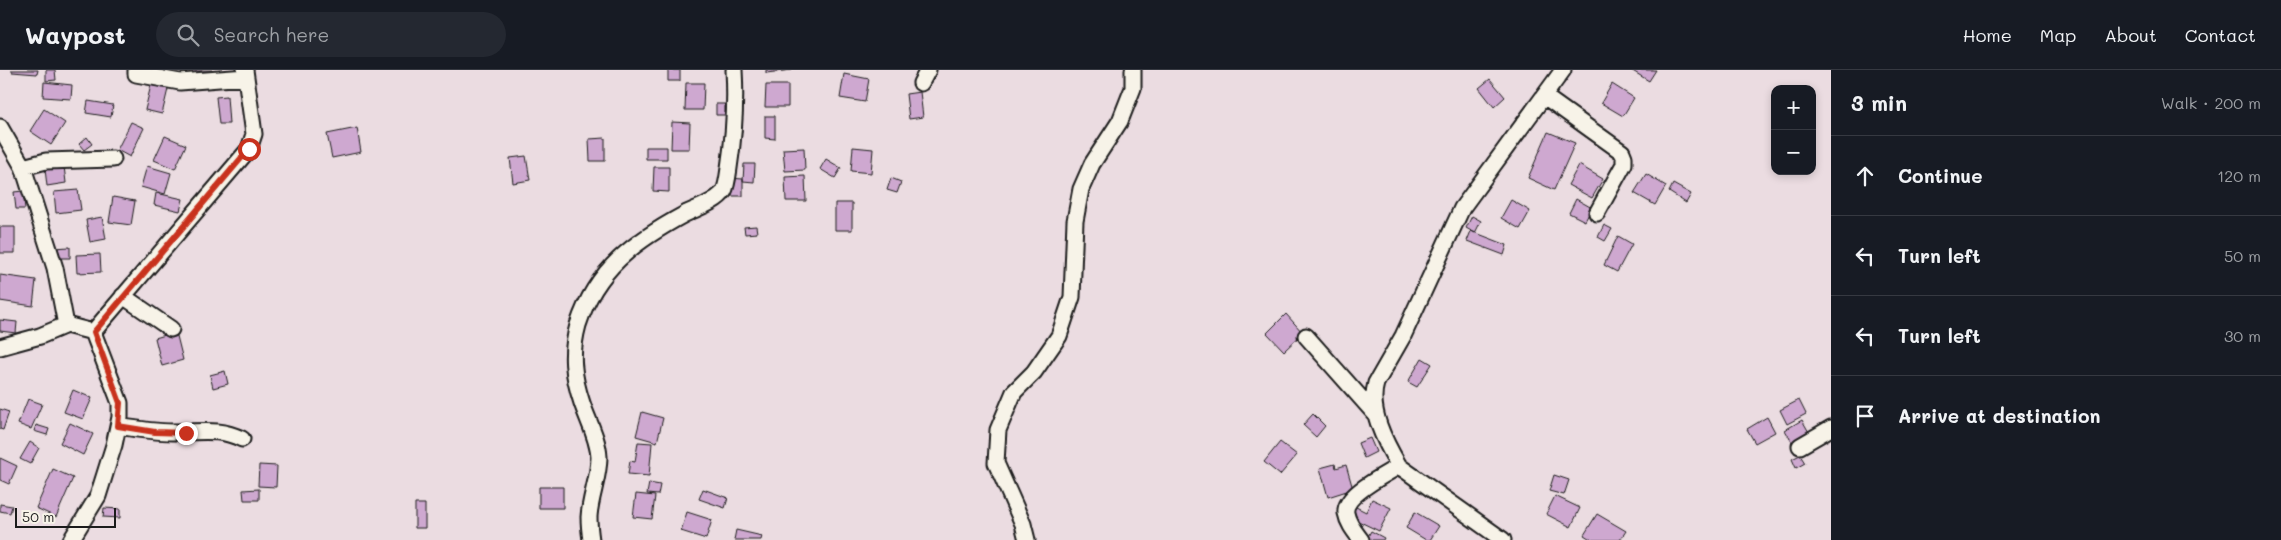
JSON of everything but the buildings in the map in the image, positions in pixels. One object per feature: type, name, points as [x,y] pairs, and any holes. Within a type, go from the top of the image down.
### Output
[{"type":"street","points":[[94,332],[249,149],[254,134],[246,73],[180,82],[136,74],[136,70]]},
{"type":"street","points":[[591,540],[589,517],[598,475],[599,455],[572,366],[574,342],[579,324],[598,281],[621,255],[669,223],[714,199],[724,190],[732,148],[736,105],[734,70]]},
{"type":"street","points":[[1027,540],[1023,524],[996,463],[998,430],[1014,392],[1034,372],[1059,336],[1072,296],[1075,221],[1080,189],[1092,164],[1120,121],[1133,88],[1133,70]]},
{"type":"street","points":[[1503,540],[1398,466],[1373,405],[1373,394],[1376,383],[1403,336],[1462,208],[1563,70]]},
{"type":"street","points":[[1544,96],[1622,152],[1624,164],[1597,213]]},
{"type":"street","points":[[0,127],[23,167],[55,268],[66,325]]},
{"type":"street","points":[[23,167],[46,161],[113,159]]},
{"type":"street","points":[[124,296],[171,329]]},
{"type":"street","points":[[0,347],[40,336],[66,325],[94,332]]},
{"type":"street","points":[[71,540],[98,496],[118,426],[120,403],[94,332]]},
{"type":"street","points":[[1306,336],[1378,417]]},
{"type":"street","points":[[118,426],[155,432],[186,433],[210,430],[227,432],[242,439]]},
{"type":"street","points":[[1800,446],[1831,428]]},
{"type":"street","points":[[1361,540],[1351,527],[1346,512],[1347,504],[1356,494],[1398,466]]},
{"type":"route","points":[[186,433],[155,432],[118,426],[120,403],[94,332],[249,149]]}]
